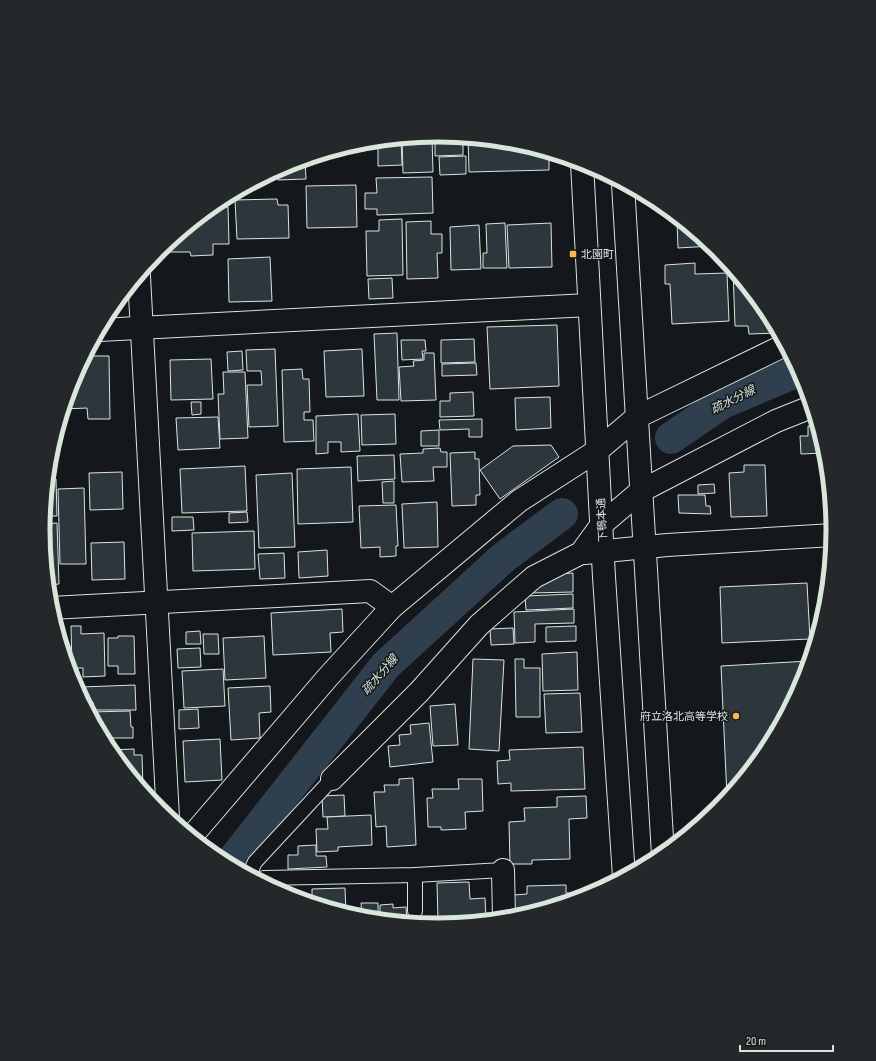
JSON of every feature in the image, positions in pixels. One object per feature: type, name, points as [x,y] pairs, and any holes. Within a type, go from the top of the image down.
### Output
[{"type":"street","name":"下鴨本通","points":[[582,171],[603,550],[624,871]]},
{"type":"street","points":[[623,190],[662,847]]},
{"type":"street","points":[[139,283],[167,808]]},
{"type":"street","points":[[106,330],[589,305]]},
{"type":"street","points":[[195,832],[328,677],[392,607],[520,501],[598,450],[637,417],[780,347]]},
{"type":"street","points":[[581,553],[602,524],[642,492],[776,421],[806,409]]},
{"type":"street","points":[[332,779],[419,692],[485,620],[534,577],[581,553],[603,550],[826,534]]},
{"type":"street","points":[[57,608],[370,591],[392,607]]},
{"type":"street","points":[[503,870],[504,913]]},
{"type":"lane","points":[[251,871],[255,862],[332,779]]},
{"type":"lane","points":[[266,878],[415,875],[503,870]]},
{"type":"lane","points":[[415,875],[415,911]]},
{"type":"building","points":[[432,142],[433,172],[403,173],[402,144]]},
{"type":"building","points":[[435,142],[463,143],[463,155],[435,156]]},
{"type":"building","points":[[401,144],[402,165],[378,166],[378,147]]},
{"type":"building","points":[[468,144],[514,150],[549,159],[549,170],[469,172]]},
{"type":"building","points":[[466,156],[466,174],[440,175],[439,157]]},
{"type":"building","points":[[305,166],[306,179],[278,180],[278,178]]},
{"type":"building","points":[[432,177],[433,213],[377,215],[377,209],[365,209],[365,193],[377,193],[376,178]]},
{"type":"building","points":[[356,185],[357,227],[307,228],[306,186]]},
{"type":"building","points":[[277,199],[278,205],[288,205],[289,238],[237,239],[235,200]]},
{"type":"building","points":[[223,207],[228,207],[229,244],[213,244],[213,255],[191,256],[190,252],[168,252],[182,239]]},
{"type":"building","points":[[402,219],[403,275],[367,276],[366,231],[379,231],[379,220]]},
{"type":"building","points":[[431,221],[431,234],[442,234],[442,253],[437,253],[438,278],[407,279],[406,222]]},
{"type":"building","points":[[505,223],[507,268],[483,268],[483,253],[487,253],[486,224]]},
{"type":"building","points":[[551,223],[552,267],[509,268],[507,225]]},
{"type":"building","points":[[479,225],[481,269],[451,270],[450,227]]},
{"type":"building","points":[[677,226],[702,247],[678,248]]},
{"type":"building","points":[[270,257],[272,301],[229,302],[228,259]]},
{"type":"building","points":[[695,263],[695,274],[727,273],[729,321],[672,324],[670,284],[665,284],[665,265]]},
{"type":"building","points":[[392,278],[393,298],[369,299],[368,279]]},
{"type":"building","points":[[733,279],[746,294],[772,333],[749,334],[748,326],[735,326]]},
{"type":"building","points":[[557,325],[559,386],[490,389],[487,327]]},
{"type":"building","points":[[397,333],[399,400],[377,400],[374,334]]},
{"type":"building","points":[[474,339],[475,362],[441,363],[441,340]]},
{"type":"building","points":[[401,340],[425,340],[426,351],[422,351],[423,359],[402,360]]},
{"type":"building","points":[[275,349],[278,426],[249,427],[247,385],[262,385],[261,371],[247,371],[246,350]]},
{"type":"building","points":[[362,349],[364,396],[326,397],[324,351]]},
{"type":"building","points":[[242,351],[243,370],[228,371],[227,352]]},
{"type":"building","points":[[424,353],[434,353],[436,400],[401,401],[399,367],[414,366],[413,361],[424,360]]},
{"type":"building","points":[[92,356],[109,356],[110,419],[88,419],[87,408],[70,409]]},
{"type":"building","points":[[211,359],[213,399],[171,400],[170,360]]},
{"type":"building","points":[[476,363],[477,375],[442,376],[442,364]]},
{"type":"building","points":[[302,369],[303,379],[309,379],[310,412],[304,412],[304,420],[313,420],[314,441],[284,442],[282,370]]},
{"type":"building","points":[[223,372],[245,372],[248,438],[220,439],[218,394],[224,394]]},
{"type":"building","points":[[473,392],[474,416],[440,417],[440,401],[450,401],[450,393]]},
{"type":"building","points":[[550,397],[551,428],[516,430],[515,398]]},
{"type":"building","points":[[191,402],[201,402],[201,414],[192,415]]},
{"type":"building","points":[[358,414],[360,451],[341,452],[341,442],[328,442],[328,453],[316,454],[316,416]]},
{"type":"building","points":[[395,414],[396,444],[362,445],[361,415]]},
{"type":"building","points":[[218,417],[220,448],[178,450],[176,418]]},
{"type":"building","points":[[482,419],[482,437],[469,437],[469,429],[440,430],[439,420]]},
{"type":"building","points":[[808,426],[812,426],[819,453],[801,454],[800,436],[808,436]]},
{"type":"building","points":[[439,430],[439,446],[421,446],[421,431]]},
{"type":"building","points":[[551,445],[559,457],[500,499],[480,470],[513,446]]},
{"type":"building","points":[[440,448],[441,452],[447,452],[447,467],[433,467],[434,481],[402,482],[400,454],[423,453],[423,449]]},
{"type":"building","points":[[475,452],[475,459],[479,459],[480,495],[476,495],[476,505],[452,506],[450,453]]},
{"type":"building","points":[[394,455],[395,479],[358,481],[357,456]]},
{"type":"building","points":[[744,465],[765,465],[767,516],[731,517],[729,473],[744,472]]},
{"type":"building","points":[[245,466],[247,511],[182,513],[180,469]]},
{"type":"building","points":[[351,467],[353,522],[298,524],[297,469]]},
{"type":"building","points":[[122,472],[123,509],[90,510],[89,473]]},
{"type":"building","points":[[292,473],[295,547],[259,548],[256,475]]},
{"type":"building","points":[[53,479],[56,479],[57,516],[51,516]]},
{"type":"building","points":[[394,481],[394,503],[383,503],[382,482]]},
{"type":"building","points":[[714,484],[715,493],[698,494],[698,485]]},
{"type":"building","points":[[84,488],[86,564],[60,564],[58,489]]},
{"type":"building","points":[[678,495],[705,495],[706,506],[710,506],[711,514],[679,513]]},
{"type":"building","points":[[437,502],[438,547],[404,548],[402,504]]},
{"type":"building","points":[[396,505],[398,546],[396,546],[396,556],[380,557],[380,547],[361,548],[359,506]]},
{"type":"building","points":[[247,512],[248,522],[229,523],[229,513]]},
{"type":"building","points":[[172,517],[193,517],[194,530],[172,531]]},
{"type":"building","points":[[57,523],[59,584],[54,584],[53,581],[50,524]]},
{"type":"building","points":[[254,531],[255,569],[193,571],[192,533]]},
{"type":"building","points":[[124,542],[125,579],[92,580],[91,543]]},
{"type":"building","points":[[327,550],[328,576],[299,578],[298,552]]},
{"type":"building","points":[[284,553],[285,578],[260,579],[258,554]]},
{"type":"building","points":[[573,573],[573,592],[530,593],[559,574]]},
{"type":"building","points":[[807,583],[810,639],[722,643],[720,587]]},
{"type":"building","points":[[573,594],[573,608],[526,610],[525,596]]},
{"type":"building","points":[[342,609],[343,632],[330,633],[331,652],[273,655],[271,613]]},
{"type":"building","points":[[574,609],[574,623],[535,624],[535,642],[515,643],[514,612]]},
{"type":"building","points":[[71,626],[81,626],[81,634],[104,633],[105,676],[83,677],[83,668],[76,668],[72,657]]},
{"type":"building","points":[[576,626],[576,641],[546,642],[546,627]]},
{"type":"building","points":[[513,628],[514,644],[491,645],[490,629]]},
{"type":"building","points":[[200,631],[201,644],[186,644],[186,632]]},
{"type":"building","points":[[203,634],[218,634],[219,654],[204,654]]},
{"type":"building","points":[[118,636],[134,636],[135,674],[118,674],[118,666],[108,666],[108,638],[118,638]]},
{"type":"building","points":[[264,636],[266,678],[225,680],[223,638]]},
{"type":"building","points":[[200,648],[201,667],[178,668],[177,649]]},
{"type":"building","points":[[577,652],[578,690],[543,691],[542,654]]},
{"type":"building","points":[[473,659],[504,660],[499,751],[469,749]]},
{"type":"building","points":[[515,659],[524,659],[524,668],[540,668],[540,717],[516,717]]},
{"type":"building","points":[[803,661],[786,702],[774,725],[770,726],[770,731],[761,746],[746,767],[727,790],[721,666]]},
{"type":"building","points":[[223,669],[225,706],[184,708],[182,671]]},
{"type":"building","points":[[135,685],[136,710],[94,710],[93,702],[90,702],[83,687]]},
{"type":"building","points":[[270,686],[271,712],[259,713],[260,738],[231,740],[228,688]]},
{"type":"building","points":[[580,693],[582,732],[546,733],[544,694]]},
{"type":"building","points":[[455,704],[458,745],[433,746],[430,706]]},
{"type":"building","points":[[198,709],[199,728],[179,729],[179,710]]},
{"type":"building","points":[[130,711],[131,727],[133,727],[133,738],[110,738],[95,712]]},
{"type":"building","points":[[429,723],[433,762],[390,767],[388,746],[400,745],[399,735],[411,734],[410,725]]},
{"type":"building","points":[[220,739],[222,780],[185,782],[183,741]]},
{"type":"building","points":[[583,747],[585,789],[511,791],[511,783],[498,784],[497,761],[510,760],[509,750]]},
{"type":"building","points":[[134,749],[134,755],[142,755],[143,782],[130,767],[118,750]]},
{"type":"building","points":[[413,778],[416,845],[387,847],[386,826],[376,827],[374,792],[385,792],[384,785],[399,785],[399,779]]},
{"type":"building","points":[[458,779],[482,779],[483,811],[465,812],[466,829],[441,830],[441,827],[428,827],[427,798],[433,798],[432,789],[459,789]]},
{"type":"building","points":[[344,795],[345,816],[323,817],[322,796]]},
{"type":"building","points":[[586,796],[587,818],[569,819],[570,859],[532,860],[532,864],[510,864],[509,822],[525,821],[524,808],[557,807],[557,797]]},
{"type":"building","points":[[371,815],[372,845],[338,847],[338,851],[317,852],[316,829],[328,829],[327,817]]},
{"type":"building","points":[[316,845],[316,856],[326,856],[327,867],[288,869],[288,855],[298,855],[298,846]]},
{"type":"building","points":[[469,882],[470,899],[485,898],[486,915],[463,918],[438,918],[437,883]]},
{"type":"building","points":[[566,885],[566,893],[576,893],[563,898],[515,911],[514,895],[527,894],[527,886]]},
{"type":"building","points":[[345,888],[346,907],[312,898],[312,889]]},
{"type":"building","points":[[361,903],[378,903],[378,914],[362,911]]},
{"type":"building","points":[[393,904],[393,908],[406,907],[407,917],[380,914],[380,905]]},
{"type":"waterway","name":"疏水分線","points":[[671,438],[722,403],[792,373]]},
{"type":"waterway","name":"疏水分線","points":[[233,860],[386,665],[503,558],[562,514]]},
{"type":"place","name":"北園町","points":[[573,254]]},
{"type":"place","name":"府立洛北高等学校","points":[[736,716]]}]
